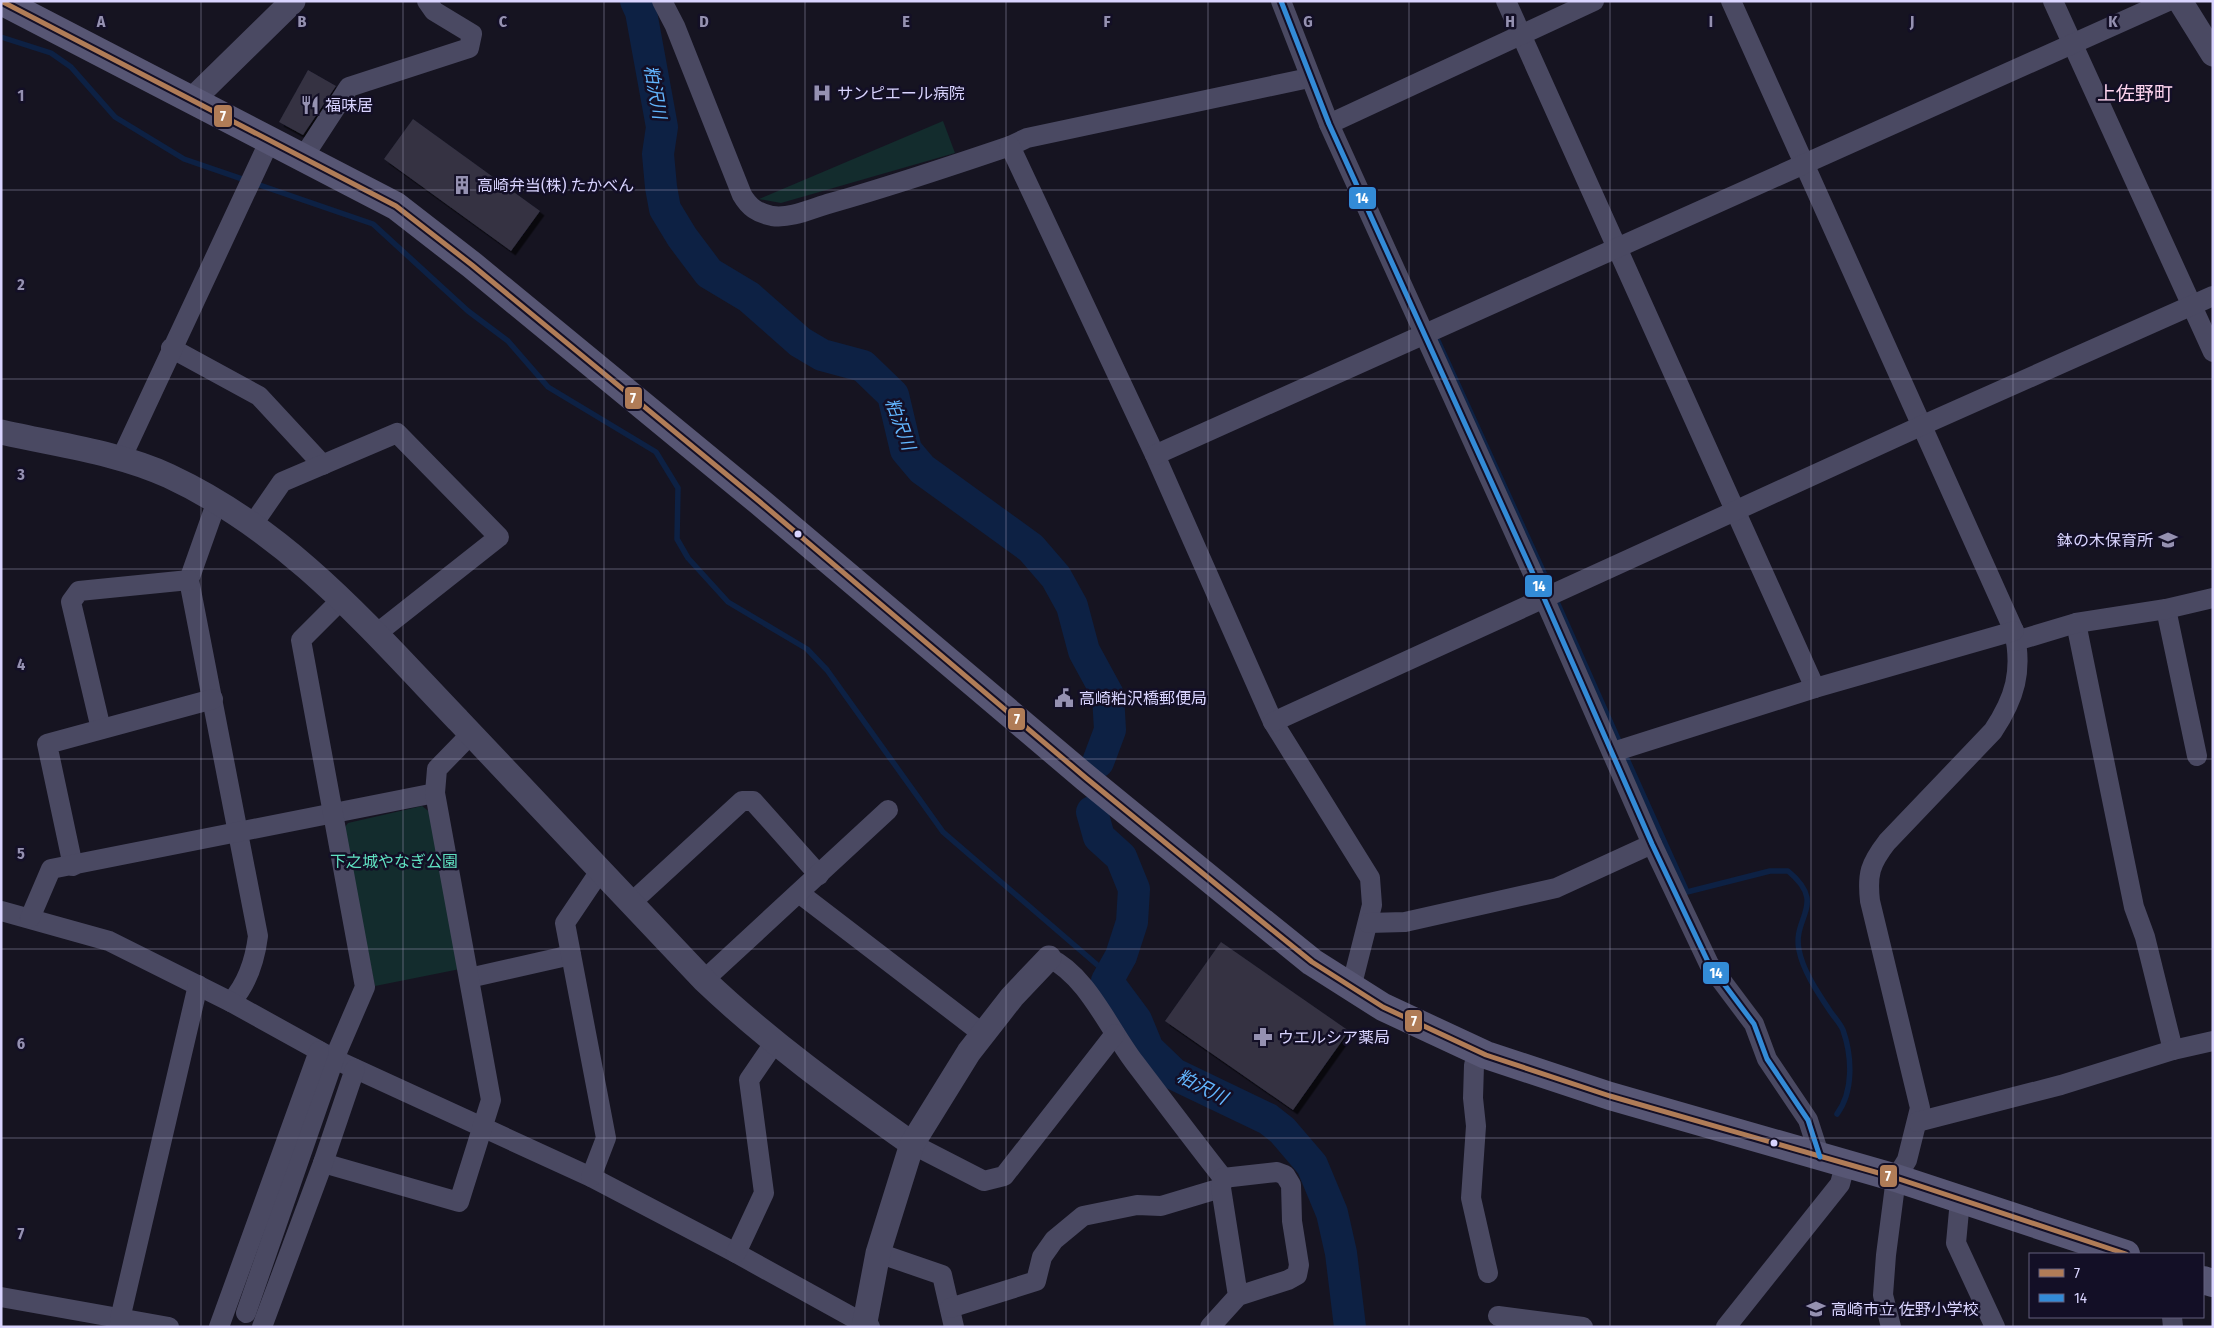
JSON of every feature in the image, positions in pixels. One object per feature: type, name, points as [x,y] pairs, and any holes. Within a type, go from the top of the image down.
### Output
[{"type":"main road","points":[[1,1],[304,156],[396,206],[472,265],[760,502],[1086,778],[1312,962],[1351,988],[1418,1025],[1480,1053],[1610,1096],[1896,1178],[2123,1253]]},
{"type":"street","points":[[193,99],[293,1]]},
{"type":"street","points":[[304,156],[350,87],[470,48],[472,34],[434,11],[427,1]]},
{"type":"street","points":[[662,1],[675,26],[742,195],[749,206],[758,212],[773,216],[790,215],[880,190],[1010,146],[1027,138],[1309,78]]},
{"type":"street","points":[[1281,1],[1309,78],[1329,124],[1426,334],[1614,752],[1652,844],[1709,964],[1754,1024],[1767,1059],[1833,1161],[1840,1184],[1726,1327]]},
{"type":"street","points":[[1506,1],[1815,688]]},
{"type":"street","points":[[1329,124],[1594,1]]},
{"type":"street","points":[[1731,1],[1923,425],[2015,636],[2016,685],[2007,710],[1993,731],[1887,842],[1874,859],[1867,878],[1870,901],[1920,1108],[1907,1160],[1896,1178],[1882,1295],[1891,1327]]},
{"type":"street","points":[[2053,1],[2213,352]]},
{"type":"street","points":[[1155,455],[2168,1]]},
{"type":"street","points":[[2180,1],[2213,54]]},
{"type":"street","points":[[121,459],[171,348],[270,140]]},
{"type":"street","points":[[1010,146],[1155,455],[1273,722],[1370,878],[1372,905],[1351,988]]},
{"type":"street","points":[[1273,722],[1923,425],[2213,296]]},
{"type":"street","points":[[171,348],[259,396],[324,465]]},
{"type":"street","points":[[1,432],[121,459],[168,476],[217,501],[253,524],[300,560],[376,634],[704,980],[822,1080],[912,1144],[984,1181],[1004,1176],[1115,1034]]},
{"type":"street","points":[[253,524],[282,482],[397,432],[499,537],[376,634]]},
{"type":"street","points":[[217,501],[189,580],[258,936],[256,952],[241,991],[231,1002]]},
{"type":"street","points":[[100,729],[71,602],[79,591],[189,580]]},
{"type":"street","points":[[1614,752],[1815,688],[2015,636],[2076,623],[2166,609],[2213,598]]},
{"type":"street","points":[[219,1327],[326,1055],[365,988],[301,640],[342,599]]},
{"type":"street","points":[[2166,609],[2197,756]]},
{"type":"street","points":[[2076,623],[2134,908],[2145,937],[2174,1050]]},
{"type":"street","points":[[73,866],[47,744],[213,699]]},
{"type":"street","points":[[324,1163],[459,1202],[490,1100],[435,793],[437,769],[471,734]]},
{"type":"street","points":[[30,918],[51,869],[435,793]]},
{"type":"street","points":[[631,903],[742,801],[753,801],[819,874]]},
{"type":"street","points":[[704,980],[888,810]]},
{"type":"street","points":[[1368,923],[1405,922],[1556,888],[1652,844]]},
{"type":"street","points":[[591,1177],[606,1138],[565,923],[600,871]]},
{"type":"street","points":[[799,893],[983,1034]]},
{"type":"street","points":[[1,911],[109,941],[231,1002],[326,1055],[482,1129],[591,1177],[736,1253],[866,1326],[878,1253],[912,1144],[969,1052],[1012,997],[1049,958],[1062,964],[1075,976],[1222,1183],[1238,1296]]},
{"type":"street","points":[[468,978],[571,954]]},
{"type":"street","points":[[120,1319],[198,986]]},
{"type":"street","points":[[1917,1122],[2061,1085],[2174,1050],[2213,1041]]},
{"type":"street","points":[[736,1253],[764,1193],[749,1080],[775,1042]]},
{"type":"street","points":[[1480,1053],[1474,1065],[1472,1098],[1476,1126],[1471,1198],[1488,1272]]},
{"type":"street","points":[[246,1313],[326,1055]]},
{"type":"street","points":[[262,1327],[324,1163],[355,1069]]},
{"type":"street","points":[[878,1253],[942,1275],[952,1318],[1036,1281],[1042,1256],[1054,1240],[1083,1216],[1137,1205],[1161,1206],[1222,1183],[1276,1172],[1285,1174],[1291,1184],[1292,1221],[1299,1265],[1297,1275],[1288,1280],[1238,1296],[1210,1327]]},
{"type":"street","points":[[1960,1200],[1956,1243],[1995,1327]]},
{"type":"street","points":[[1,1297],[169,1327]]},
{"type":"street","points":[[1498,1316],[1583,1327]]},
{"type":"green space","points":[[943,121],[955,153],[781,203],[759,199]]},
{"type":"green space","name":"下之城やなぎ公園","points":[[422,806],[431,813],[460,969],[375,986],[342,831],[348,823]]},
{"type":"building","name":"福味居","points":[[308,70],[336,86],[303,135],[279,122]]},
{"type":"building","name":"高崎弁当(株) たかべん","points":[[413,119],[540,211],[511,251],[384,159]]},
{"type":"building","points":[[1221,942],[1349,1031],[1293,1110],[1165,1021]]},
{"type":"waterway","name":"粕沢川","points":[[636,1],[641,12],[662,127],[658,154],[665,209],[682,237],[709,273],[749,297],[800,342],[822,355],[863,366],[893,395],[906,450],[922,469],[1031,548],[1056,577],[1072,606],[1084,651],[1108,695],[1110,730],[1098,762]]},
{"type":"waterway","points":[[1,37],[51,53],[71,67],[115,117],[184,159],[373,224],[468,311],[508,341],[548,387],[656,452],[678,488],[677,539],[688,558],[728,602],[807,649],[827,670],[943,832],[1109,975]]},
{"type":"waterway","points":[[1438,341],[1549,584]]},
{"type":"waterway","points":[[1558,604],[1619,741]]},
{"type":"waterway","points":[[1627,759],[1687,892],[1770,871],[1788,871],[1800,883],[1806,893],[1806,911],[1798,938],[1801,958],[1807,974],[1842,1027],[1850,1062],[1849,1084],[1843,1105],[1837,1114]]},
{"type":"waterway","name":"粕沢川","points":[[1092,812],[1099,837],[1121,857],[1134,889],[1132,922],[1121,956],[1107,981],[1136,1020],[1148,1049],[1174,1074],[1268,1119],[1282,1130],[1312,1165],[1332,1213],[1341,1253],[1350,1327]]},
{"type":"transit line","name":"7","points":[[1,1],[396,206],[472,265],[760,502],[1086,778],[1255,916],[1312,962],[1383,1007],[1486,1055],[1610,1096],[1896,1178],[2123,1253]]},
{"type":"transit line","name":"14","points":[[1281,1],[1329,124],[1544,598],[1652,844],[1709,964],[1754,1024],[1767,1059],[1808,1120],[1820,1157]]},
{"type":"place","name":"サンピエール病院","points":[[822,93]]},
{"type":"place","name":"福味居","points":[[310,105]]},
{"type":"place","name":"高崎弁当(株) たかべん","points":[[462,185]]},
{"type":"place","name":"鉢の木保育所","points":[[2168,540]]},
{"type":"place","name":"高崎粕沢橋郵便局","points":[[1064,698]]},
{"type":"place","name":"ウエルシア薬局","points":[[1263,1037]]},
{"type":"place","name":"高崎市立 佐野小学校","points":[[1816,1309]]},
{"type":"district","name":"上佐野町","points":[[2135,93]]}]
